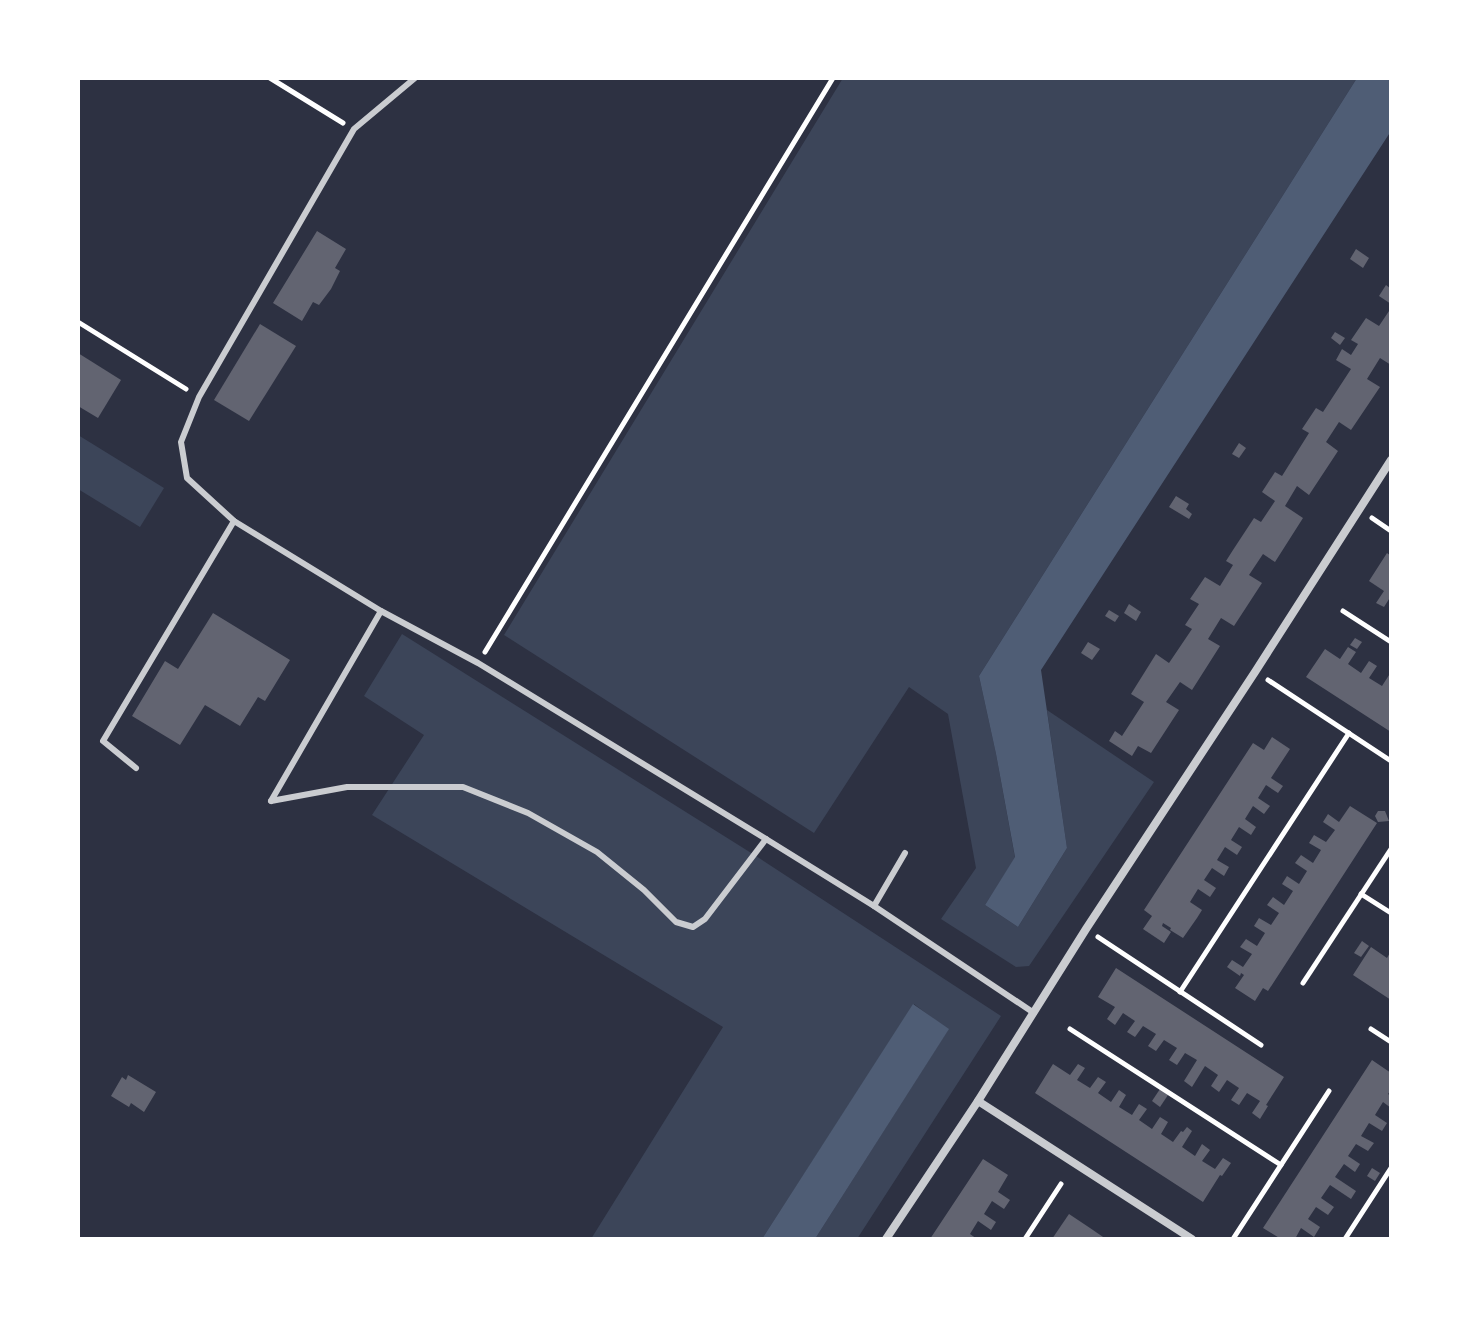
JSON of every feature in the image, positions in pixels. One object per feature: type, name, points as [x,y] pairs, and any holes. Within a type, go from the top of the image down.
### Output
[{"type":"street","points":[[886,1239],[1391,460]]},
{"type":"street","points":[[978,1101],[1192,1239]]},
{"type":"lane","points":[[415,78],[354,129],[199,397],[181,442],[187,478],[234,521],[381,611],[478,663],[766,839],[874,906],[1034,1013]]},
{"type":"lane","points":[[136,768],[103,741],[234,521]]},
{"type":"lane","points":[[381,611],[271,801],[347,787],[463,787],[528,813],[597,852],[644,890],[676,922],[693,927],[705,919],[766,839]]},
{"type":"lane","points":[[874,906],[905,853]]},
{"type":"path","points":[[270,78],[354,129]]},
{"type":"path","points":[[478,663],[833,78]]},
{"type":"path","points":[[78,322],[199,397]]},
{"type":"path","points":[[1343,611],[1391,642]]},
{"type":"path","points":[[1255,672],[1391,761]]},
{"type":"path","points":[[1180,992],[1349,733]]},
{"type":"path","points":[[1303,983],[1391,849]]},
{"type":"path","points":[[1361,894],[1391,913]]},
{"type":"path","points":[[1086,929],[1261,1045]]},
{"type":"path","points":[[1070,1029],[1281,1165]]},
{"type":"path","points":[[1371,1029],[1391,1042]]},
{"type":"path","points":[[1233,1239],[1329,1091]]},
{"type":"path","points":[[1345,1239],[1391,1168]]},
{"type":"path","points":[[1025,1239],[1061,1184]]},
{"type":"shaded area","points":[[843,78],[1357,78],[979,676],[1015,858],[985,905],[1018,927],[1067,848],[1047,710],[1154,782],[1029,966],[1016,967],[941,919],[976,868],[948,714],[909,687],[814,833],[504,635]]},
{"type":"shaded area","points":[[1357,78],[1391,78],[1391,131],[1041,670],[1067,848],[1018,927],[985,905],[1015,857],[979,676]]},
{"type":"shaded area","points":[[78,435],[164,488],[140,527],[78,489]]},
{"type":"shaded area","points":[[402,634],[756,856],[1001,1016],[857,1239],[815,1239],[948,1030],[914,1004],[762,1239],[591,1239],[723,1027],[372,815],[424,735],[364,696]]},
{"type":"shaded area","points":[[913,1004],[949,1029],[815,1239],[762,1239]]},
{"type":"building","points":[[317,231],[346,249],[335,268],[340,271],[331,289],[319,305],[313,302],[302,321],[273,303]]},
{"type":"building","points":[[1356,249],[1369,258],[1363,268],[1350,259]]},
{"type":"building","points":[[1386,285],[1391,289],[1391,304],[1379,296]]},
{"type":"building","points":[[1391,308],[1391,365],[1380,358],[1367,379],[1380,387],[1351,430],[1339,422],[1326,442],[1338,451],[1309,495],[1297,486],[1285,506],[1303,518],[1275,562],[1263,554],[1249,575],[1262,583],[1234,626],[1221,618],[1208,639],[1220,646],[1192,690],[1180,682],[1166,702],[1179,710],[1151,753],[1138,746],[1132,756],[1109,741],[1115,731],[1122,736],[1144,702],[1131,694],[1156,654],[1169,663],[1192,629],[1185,625],[1199,604],[1190,599],[1205,577],[1220,586],[1233,565],[1226,561],[1233,550],[1254,518],[1261,522],[1275,501],[1262,492],[1275,472],[1282,476],[1309,433],[1302,429],[1316,408],[1323,412],[1351,369],[1336,360],[1342,349],[1351,355],[1358,344],[1351,340],[1366,318],[1379,326]]},
{"type":"building","points":[[260,324],[296,346],[249,421],[214,400]]},
{"type":"building","points":[[1335,332],[1345,338],[1340,345],[1331,338]]},
{"type":"building","points":[[78,353],[121,380],[98,418],[78,406]]},
{"type":"building","points":[[1239,443],[1246,448],[1239,458],[1232,454]]},
{"type":"building","points":[[1176,496],[1189,504],[1186,509],[1192,514],[1189,519],[1169,507]]},
{"type":"building","points":[[1387,553],[1391,556],[1391,596],[1384,607],[1376,603],[1384,591],[1369,581]]},
{"type":"building","points":[[1129,604],[1141,612],[1136,621],[1124,613]]},
{"type":"building","points":[[1109,610],[1119,616],[1115,622],[1105,616]]},
{"type":"building","points":[[213,613],[290,660],[265,701],[258,697],[240,726],[205,705],[180,745],[132,716],[165,661],[178,669]]},
{"type":"building","points":[[1355,638],[1362,642],[1357,649],[1350,645]]},
{"type":"building","points":[[1088,642],[1100,649],[1092,660],[1081,653]]},
{"type":"building","points":[[1348,647],[1356,652],[1348,664],[1361,673],[1369,661],[1377,666],[1369,678],[1382,686],[1391,672],[1391,732],[1306,677],[1325,649],[1340,659]]},
{"type":"building","points":[[1272,737],[1290,749],[1271,778],[1283,786],[1278,793],[1266,785],[1258,798],[1270,806],[1264,814],[1253,806],[1245,819],[1256,827],[1251,835],[1239,827],[1231,840],[1242,847],[1237,855],[1225,847],[1217,860],[1229,867],[1224,876],[1212,868],[1204,880],[1216,888],[1210,897],[1198,889],[1190,902],[1202,910],[1197,918],[1183,938],[1163,923],[1162,926],[1171,932],[1164,943],[1143,929],[1152,916],[1144,910],[1253,743],[1264,750]]},
{"type":"building","points":[[1350,806],[1377,823],[1268,991],[1263,988],[1255,1001],[1235,988],[1244,975],[1241,973],[1240,976],[1227,967],[1232,960],[1243,967],[1252,954],[1240,947],[1246,939],[1257,946],[1265,933],[1254,926],[1259,918],[1271,925],[1279,913],[1267,905],[1273,897],[1284,905],[1293,891],[1282,884],[1287,876],[1299,884],[1307,871],[1295,863],[1301,855],[1313,863],[1321,850],[1309,843],[1314,835],[1326,842],[1335,830],[1323,822],[1328,814],[1339,822]]},
{"type":"building","points":[[1378,811],[1385,811],[1389,821],[1378,822],[1375,816]]},
{"type":"building","points":[[1362,941],[1369,946],[1361,957],[1354,953]]},
{"type":"building","points":[[1371,947],[1387,958],[1391,951],[1391,1000],[1353,975]]},
{"type":"building","points":[[1116,968],[1284,1077],[1260,1119],[1252,1113],[1260,1101],[1247,1093],[1239,1105],[1231,1100],[1239,1088],[1227,1080],[1219,1092],[1211,1086],[1218,1075],[1205,1066],[1192,1087],[1184,1081],[1197,1060],[1185,1053],[1177,1065],[1169,1060],[1177,1048],[1164,1040],[1156,1051],[1148,1046],[1156,1034],[1143,1026],[1135,1037],[1127,1032],[1135,1021],[1123,1013],[1115,1025],[1107,1019],[1115,1007],[1098,997]]},
{"type":"building","points":[[1372,1060],[1391,1073],[1391,1090],[1388,1094],[1391,1096],[1391,1108],[1383,1102],[1375,1115],[1387,1123],[1382,1131],[1369,1123],[1361,1136],[1374,1143],[1368,1151],[1356,1144],[1348,1156],[1360,1164],[1355,1172],[1344,1164],[1335,1177],[1356,1191],[1351,1199],[1330,1185],[1321,1198],[1334,1207],[1328,1215],[1316,1207],[1308,1219],[1320,1227],[1314,1237],[1301,1228],[1295,1239],[1281,1239],[1263,1228]]},
{"type":"building","points":[[1053,1064],[1070,1075],[1078,1064],[1085,1068],[1077,1080],[1090,1088],[1098,1077],[1106,1082],[1098,1093],[1111,1102],[1119,1090],[1126,1095],[1119,1107],[1132,1115],[1139,1104],[1147,1109],[1139,1120],[1152,1129],[1160,1117],[1168,1122],[1161,1134],[1173,1142],[1187,1127],[1192,1131],[1182,1147],[1195,1156],[1202,1144],[1210,1150],[1202,1161],[1215,1169],[1223,1158],[1231,1163],[1203,1202],[1035,1093]]},
{"type":"building","points":[[128,1075],[156,1092],[144,1112],[131,1103],[129,1107],[111,1096],[122,1077],[126,1080]]},
{"type":"building","points":[[1160,1089],[1168,1095],[1160,1107],[1152,1101]]},
{"type":"building","points":[[983,1159],[1008,1175],[998,1192],[1010,1200],[1004,1209],[992,1201],[984,1214],[996,1222],[991,1230],[978,1221],[970,1234],[977,1239],[930,1239]]},
{"type":"building","points":[[1372,1168],[1380,1173],[1375,1181],[1367,1176]]},
{"type":"building","points":[[1069,1214],[1090,1228],[1106,1239],[1052,1239]]}]
